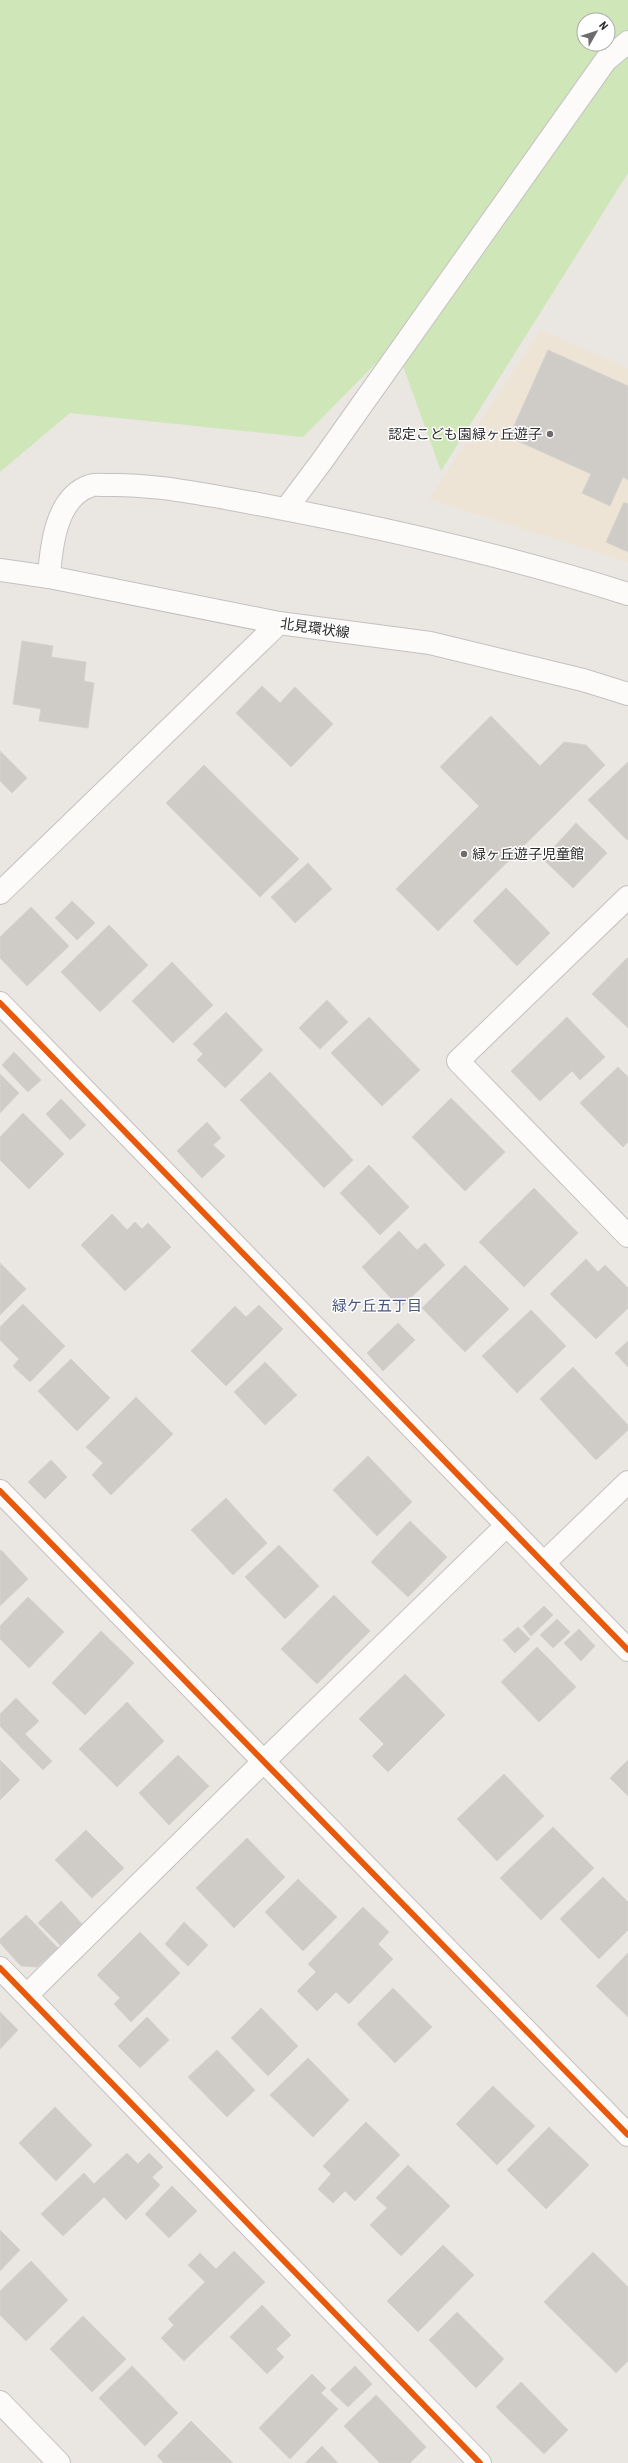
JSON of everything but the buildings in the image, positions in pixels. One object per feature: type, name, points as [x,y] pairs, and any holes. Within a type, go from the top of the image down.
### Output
[{"type":"street","points":[[286,509],[322,461],[606,60],[628,42]]},
{"type":"street","points":[[49,577],[52,542],[60,516],[74,497],[90,486],[173,489],[286,509],[543,567],[628,594]]},
{"type":"street","name":"北見環状線","points":[[0,570],[49,577],[279,623],[430,644],[583,680],[628,694]]},
{"type":"street","points":[[0,893],[279,623]]},
{"type":"street","points":[[628,897],[458,1061],[628,1236]]},
{"type":"street","points":[[0,1003],[628,1650]]},
{"type":"street","points":[[544,1563],[628,1482]]},
{"type":"street","points":[[0,1491],[628,2135]]},
{"type":"street","points":[[27,1995],[263,1762],[507,1525]]},
{"type":"street","points":[[0,1968],[480,2463]]},
{"type":"street","points":[[0,2402],[59,2463]]},
{"type":"shaded area","name":"認定こども園緑ヶ丘遊子","points":[[540,330],[628,368],[628,562],[429,499]]},
{"type":"green space","points":[[0,0],[628,0],[628,173],[441,471],[395,344],[303,437],[70,413],[0,472]]},
{"type":"cycle path","points":[[0,1003],[628,1650]]},
{"type":"cycle path","points":[[0,1491],[628,2135]]},
{"type":"cycle path","points":[[0,1968],[480,2463]]},
{"type":"place","name":"認定こども園緑ヶ丘遊子","points":[[550,434]]},
{"type":"place","name":"緑ヶ丘遊子児童館","points":[[464,854]]},
{"type":"district","name":"緑ケ丘五丁目","points":[[377,1306]]}]
